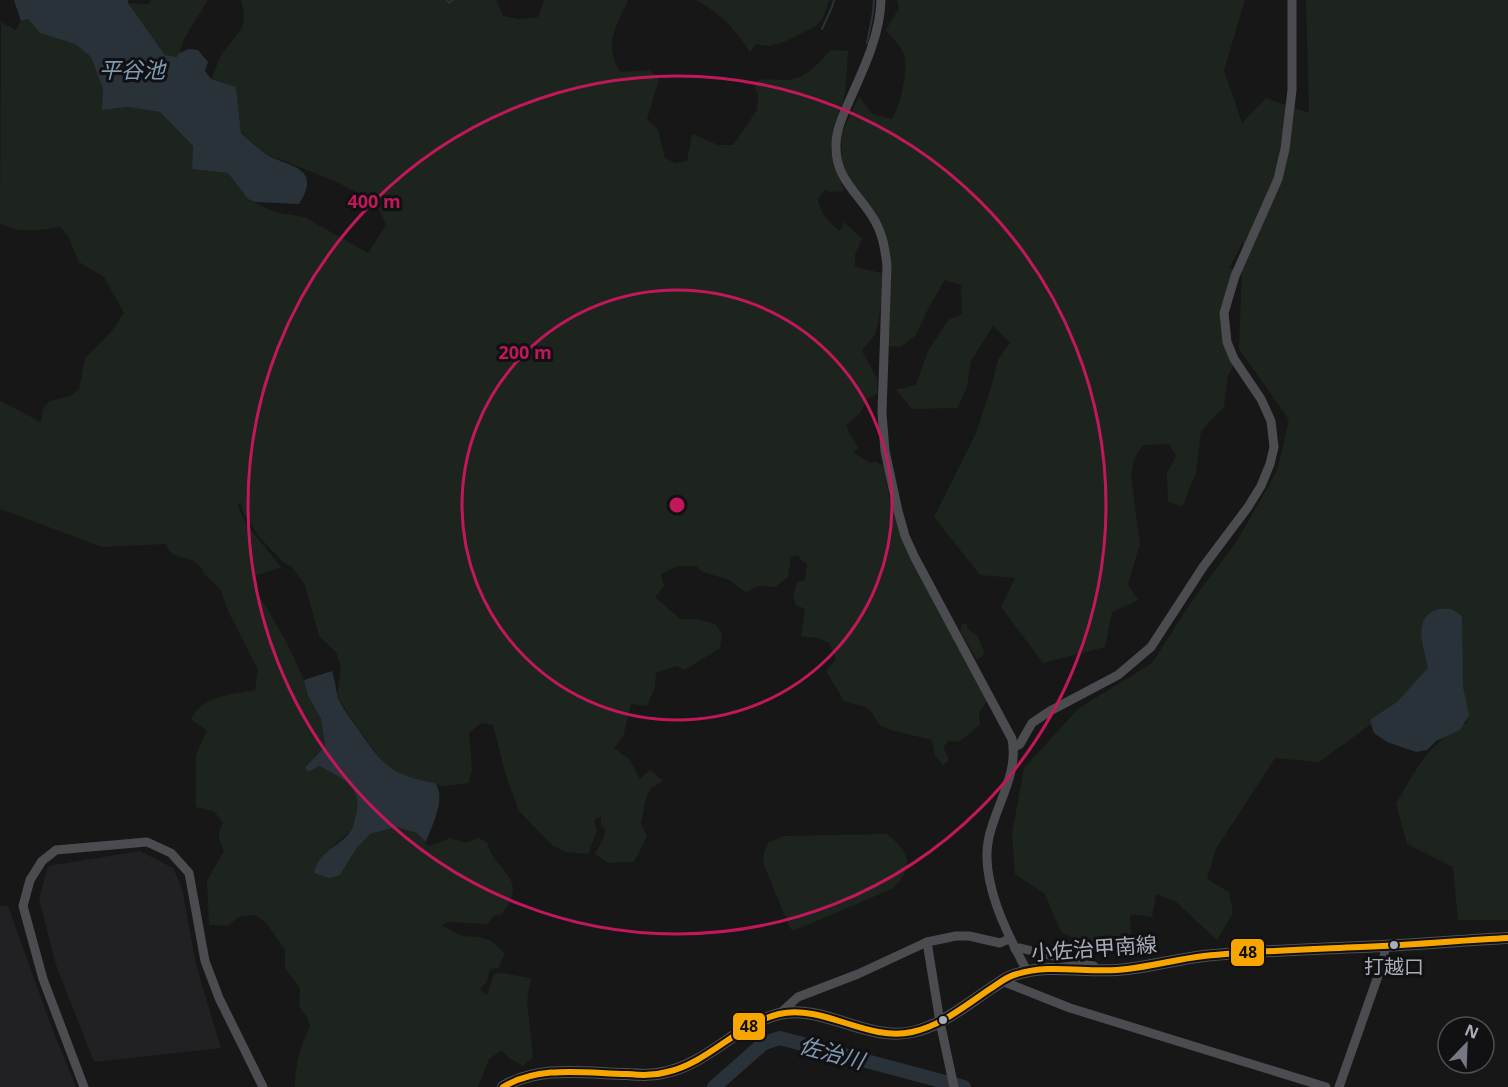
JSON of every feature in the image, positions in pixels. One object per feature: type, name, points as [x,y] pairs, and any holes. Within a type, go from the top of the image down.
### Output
[{"type":"main road","name":"小佐治甲南線","points":[[503,1087],[528,1075],[552,1072],[653,1075],[670,1072],[688,1064],[748,1028],[779,1014],[797,1012],[819,1015],[870,1030],[911,1033],[940,1022],[1015,974],[1039,969],[1100,971],[1222,954],[1508,938]]},
{"type":"street","points":[[881,0],[872,47],[844,112],[836,146],[842,174],[849,188],[870,212],[877,224],[885,250],[887,265],[881,392],[885,451],[905,536],[1007,729],[1014,748],[1012,768],[989,834],[987,860],[995,896],[1010,939],[1027,971]]},
{"type":"street","points":[[1014,748],[1020,744],[1032,723],[1118,675],[1151,647],[1203,567],[1248,507],[1261,486],[1270,464],[1274,447],[1271,421],[1261,399],[1234,359],[1227,342],[1224,312],[1235,276],[1278,179],[1283,159],[1292,90],[1292,0]]},
{"type":"street","points":[[84,1087],[43,979],[23,906],[30,880],[42,861],[56,850],[147,842],[171,853],[189,873],[205,961],[219,998],[263,1087]]},
{"type":"street","points":[[779,1014],[798,997],[858,974],[927,942],[956,936],[969,936],[1000,943],[1010,939]]},
{"type":"street","points":[[927,942],[953,1083]]},
{"type":"street","points":[[1339,1087],[1384,958],[1385,946]]},
{"type":"street","points":[[1015,949],[1020,948],[1099,968],[1100,971]]},
{"type":"street","points":[[1002,981],[1070,1008],[1326,1087]]},
{"type":"shaded area","points":[[151,0],[208,0],[185,37],[178,57],[165,55],[128,3],[149,4]]},
{"type":"shaded area","points":[[241,0],[496,0],[503,16],[519,19],[538,17],[544,0],[628,0],[613,36],[612,52],[620,72],[650,70],[659,80],[647,119],[658,129],[665,158],[675,163],[687,161],[692,134],[718,145],[733,145],[757,110],[758,94],[755,90],[757,81],[797,78],[820,62],[831,50],[848,51],[845,95],[834,126],[831,148],[844,191],[824,190],[818,200],[823,214],[832,224],[840,231],[844,222],[862,239],[855,255],[855,267],[882,273],[883,286],[876,331],[862,351],[877,378],[877,394],[867,399],[860,413],[846,426],[858,448],[853,452],[870,463],[876,462],[884,466],[889,496],[903,538],[987,701],[979,713],[980,725],[959,742],[949,741],[943,746],[949,760],[943,765],[935,756],[932,740],[890,730],[878,724],[868,709],[844,701],[826,671],[836,659],[829,643],[818,638],[801,636],[805,609],[796,605],[793,596],[797,582],[805,580],[807,564],[800,559],[799,555],[791,557],[788,577],[775,587],[759,586],[746,592],[729,580],[703,572],[696,566],[677,566],[661,574],[664,586],[655,597],[680,619],[697,619],[715,624],[722,634],[720,648],[685,670],[676,666],[656,673],[655,687],[647,706],[631,704],[623,737],[614,748],[629,759],[640,779],[650,770],[663,781],[651,788],[646,798],[641,823],[647,836],[634,862],[608,863],[595,854],[604,837],[605,830],[601,824],[601,817],[594,821],[597,831],[588,854],[566,852],[552,845],[519,811],[506,776],[493,725],[481,723],[469,733],[472,769],[469,783],[444,786],[411,779],[384,764],[337,695],[341,667],[336,652],[319,636],[305,585],[292,567],[284,563],[260,538],[243,512],[240,502],[238,506],[246,524],[281,567],[255,576],[259,595],[288,645],[304,680],[308,696],[321,719],[325,746],[314,757],[319,766],[341,777],[355,788],[358,809],[351,831],[330,848],[340,875],[356,849],[370,834],[396,827],[417,833],[429,846],[450,838],[466,843],[478,838],[487,842],[496,861],[512,883],[513,891],[510,901],[502,914],[493,916],[488,924],[447,922],[442,926],[463,936],[490,940],[505,954],[498,968],[490,969],[487,981],[480,990],[487,995],[494,974],[531,978],[527,1001],[533,1057],[523,1066],[501,1051],[489,1059],[478,1087],[295,1087],[299,1056],[310,1027],[308,1019],[299,1006],[300,988],[285,968],[285,950],[267,924],[256,915],[239,917],[227,926],[209,925],[207,881],[224,851],[219,837],[223,823],[214,811],[196,807],[196,755],[207,731],[191,719],[196,711],[210,701],[255,690],[258,670],[229,613],[220,589],[205,575],[201,567],[190,559],[178,557],[169,551],[166,544],[102,547],[0,509],[0,401],[41,422],[43,409],[49,401],[70,396],[79,389],[85,358],[111,332],[124,313],[104,277],[79,262],[68,236],[60,227],[22,230],[0,223],[1,22],[16,30],[21,21],[28,19],[41,33],[75,44],[91,57],[103,89],[102,110],[128,107],[160,112],[193,146],[192,169],[228,173],[248,199],[274,212],[304,217],[368,253],[386,225],[376,203],[337,182],[264,153],[241,132],[236,87],[211,79],[221,56],[242,26],[244,19]]},
{"type":"shaded area","points":[[696,0],[829,0],[823,18],[816,26],[784,42],[769,46],[756,44],[750,52],[727,22]]},
{"type":"shaded area","points":[[897,0],[1245,0],[1224,70],[1242,123],[1266,98],[1309,113],[1306,0],[1508,0],[1508,920],[1458,920],[1453,867],[1407,844],[1396,804],[1425,757],[1442,739],[1467,722],[1438,611],[1422,627],[1435,667],[1404,700],[1319,762],[1275,758],[1216,849],[1207,879],[1229,892],[1233,913],[1217,940],[1176,902],[1156,894],[1152,917],[1130,914],[1131,936],[1090,946],[1061,932],[1045,894],[1015,874],[1012,834],[1024,768],[1078,709],[1152,663],[1194,598],[1237,541],[1277,471],[1289,420],[1239,349],[1243,241],[1229,268],[1235,269],[1221,310],[1234,365],[1228,375],[1224,407],[1201,431],[1196,473],[1182,507],[1168,501],[1167,473],[1176,456],[1169,444],[1143,445],[1134,459],[1131,477],[1140,544],[1128,584],[1138,600],[1112,612],[1105,647],[1043,663],[1001,607],[1015,578],[980,575],[934,517],[977,431],[998,360],[1010,343],[993,326],[971,361],[967,387],[957,408],[912,409],[896,390],[916,385],[927,353],[948,320],[962,314],[961,285],[945,280],[915,336],[901,347],[887,346],[890,256],[883,226],[871,207],[857,193],[842,163],[841,134],[859,96],[872,114],[891,119],[898,107],[905,60],[900,47],[886,30],[899,8]]},
{"type":"shaded area","points":[[962,624],[966,624],[969,630],[977,635],[985,654],[977,660],[960,631]]},
{"type":"shaded area","points":[[887,834],[901,847],[907,860],[904,874],[892,889],[793,931],[790,928],[763,863],[769,842],[784,836]]},
{"type":"shaded area","points":[[140,851],[173,868],[182,888],[196,965],[221,1048],[94,1062],[56,965],[39,899],[48,866]]},
{"type":"shaded area","points":[[0,906],[8,906],[50,1023],[76,1087],[0,1087]]},
{"type":"water","name":"平谷池","points":[[14,0],[128,0],[165,55],[177,57],[179,53],[189,49],[198,50],[208,62],[205,71],[211,79],[236,87],[241,133],[263,152],[299,169],[304,174],[307,181],[306,191],[299,204],[255,202],[248,199],[228,173],[192,169],[193,146],[160,112],[128,107],[102,110],[103,89],[91,57],[75,44],[40,33],[28,19],[21,21]]},
{"type":"water","points":[[1437,609],[1451,609],[1462,616],[1463,687],[1469,715],[1460,730],[1436,741],[1427,750],[1416,752],[1387,742],[1374,733],[1370,720],[1397,702],[1428,668],[1422,636],[1424,620],[1428,614]]},
{"type":"water","points":[[332,671],[340,702],[374,752],[397,772],[435,783],[438,789],[439,804],[426,842],[417,833],[396,827],[370,834],[356,849],[340,875],[329,878],[314,873],[320,859],[351,831],[357,798],[349,785],[336,775],[319,766],[308,772],[305,768],[325,746],[321,719],[308,696],[304,680]]},
{"type":"waterway","points":[[447,0],[449,3],[453,0]]},
{"type":"waterway","points":[[822,29],[834,0]]},
{"type":"waterway","points":[[867,43],[874,0]]},
{"type":"waterway","name":"佐治川","points":[[714,1087],[764,1043],[780,1038],[964,1087]]},
{"type":"transit line","name":"48","points":[[503,1087],[517,1080],[547,1073],[646,1075],[667,1072],[696,1061],[750,1026],[779,1014],[796,1012],[812,1014],[879,1032],[895,1034],[912,1032],[943,1020],[1010,976],[1030,971],[1044,969],[1113,970],[1226,954],[1508,938]]},
{"type":"place","name":"打越口","points":[[1394,945]]}]
